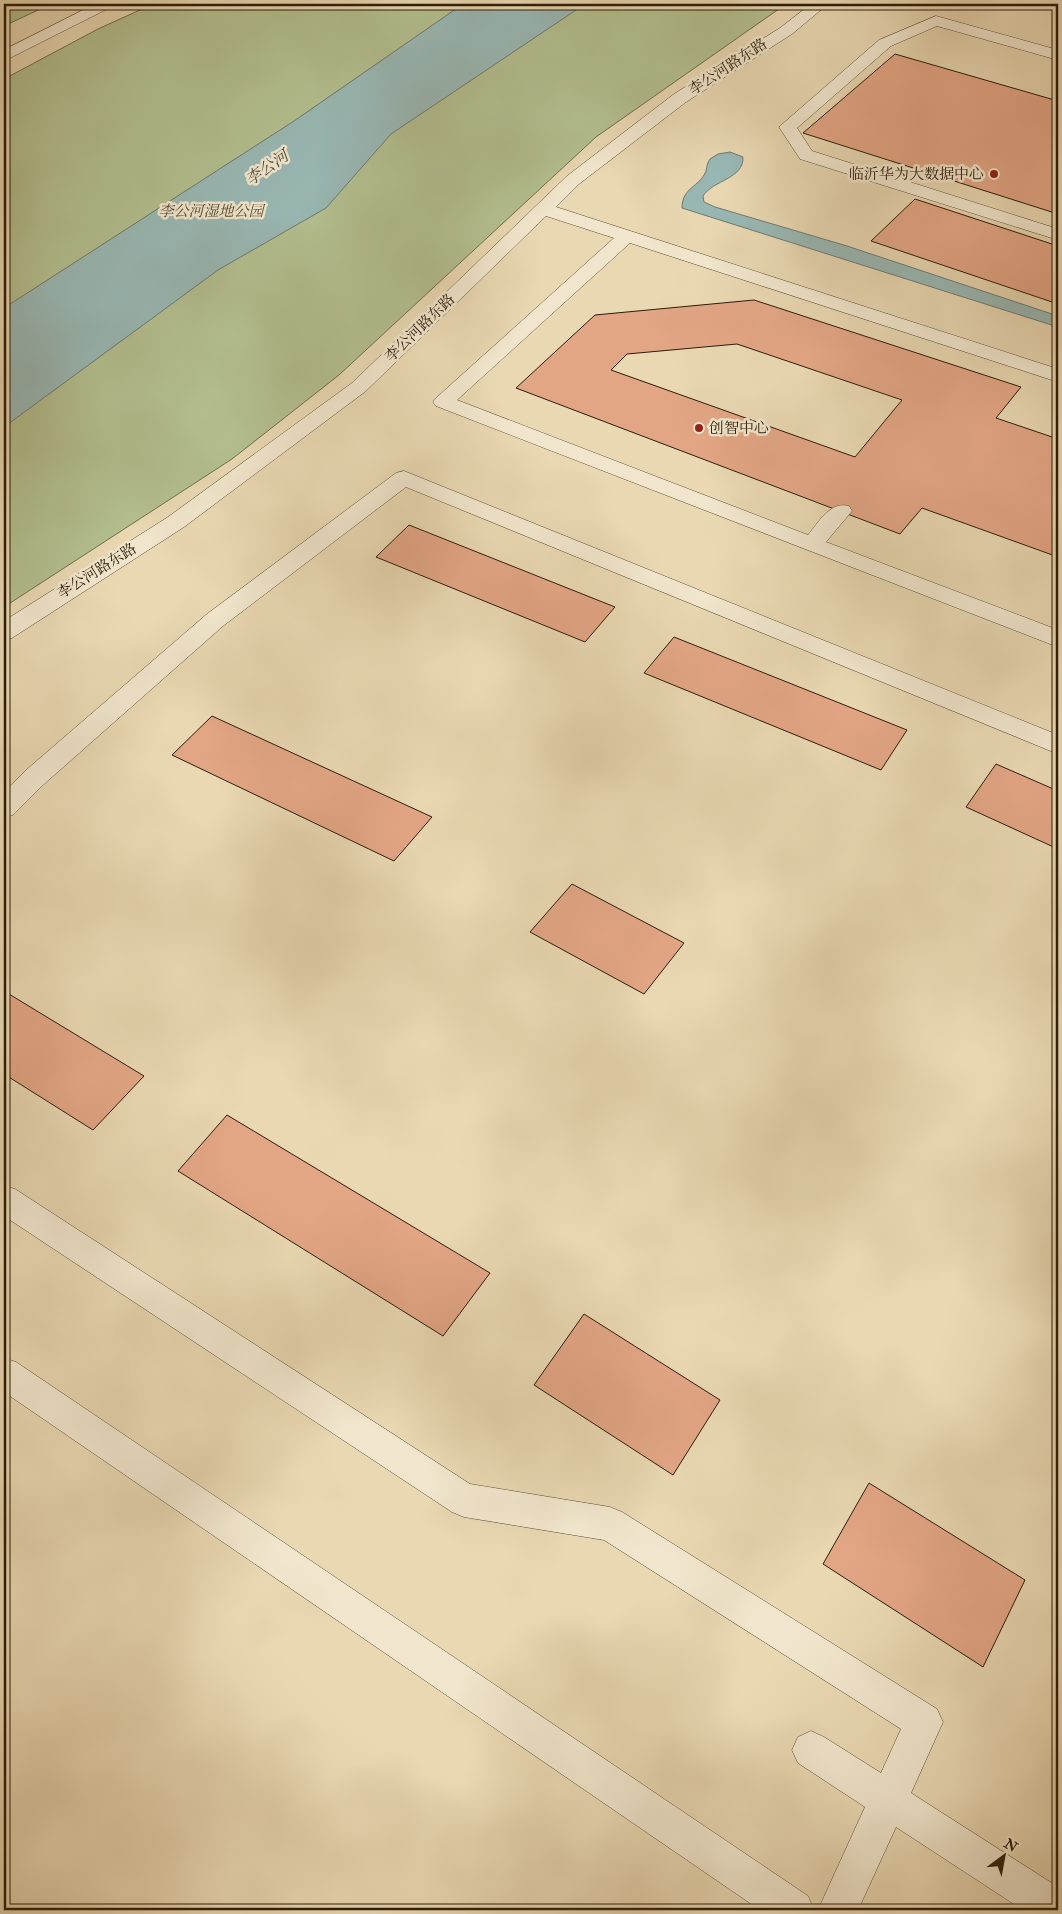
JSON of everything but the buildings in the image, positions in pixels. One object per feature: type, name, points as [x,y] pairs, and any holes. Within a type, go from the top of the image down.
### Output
[{"type":"street","points":[[4,56],[106,4]]},
{"type":"street","name":"李公河路东路","points":[[4,632],[176,522],[359,387],[573,180],[680,98],[786,31],[820,4]]},
{"type":"street","points":[[1058,55],[936,21],[885,43],[788,127],[806,155],[1058,234]]},
{"type":"street","points":[[544,209],[1058,376]]},
{"type":"street","points":[[627,236],[443,402],[1058,639]]},
{"type":"street","points":[[4,808],[34,778],[215,620],[404,478],[1058,744]]},
{"type":"street","points":[[812,544],[841,511]]},
{"type":"street","points":[[4,1200],[464,1500],[610,1524],[924,1722],[838,1910]]},
{"type":"street","points":[[4,1373],[794,1910]]},
{"type":"street","points":[[811,1750],[1058,1910]]},
{"type":"green space","points":[[4,4],[51,4],[4,26]]},
{"type":"green space","name":"李公河湿地公园","points":[[153,4],[786,4],[596,137],[339,375],[232,459],[4,607],[4,79],[98,29]]},
{"type":"water","name":"李公河","points":[[463,4],[585,4],[391,134],[326,208],[218,270],[4,427],[4,308],[294,121]]},
{"type":"water","points":[[730,152],[743,157],[739,170],[708,191],[703,196],[704,202],[715,207],[847,246],[1058,316],[1058,327],[682,208],[685,196],[700,181],[710,159],[718,154]]},
{"type":"place","name":"临沂华为大数据中心","points":[[994,174]]},
{"type":"place","name":"创智中心","points":[[699,428]]}]
